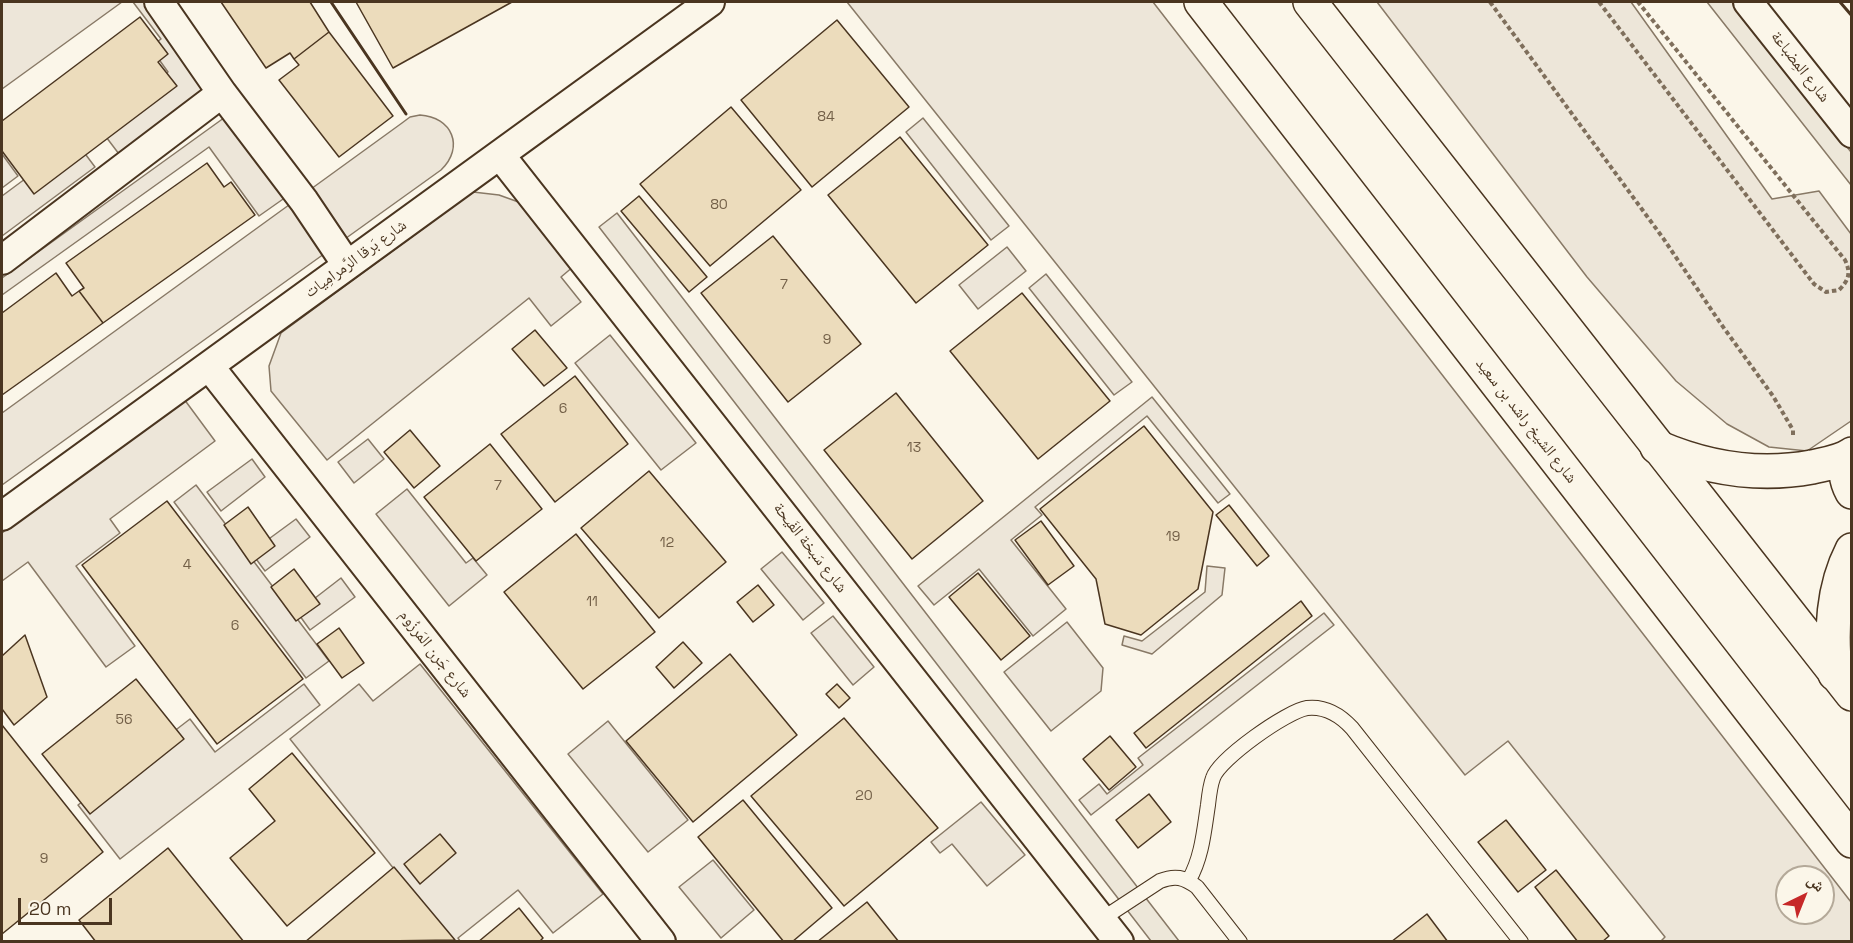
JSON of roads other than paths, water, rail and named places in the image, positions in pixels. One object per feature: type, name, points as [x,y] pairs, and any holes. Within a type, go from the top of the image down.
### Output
[{"type":"main road","name":"شارع الشيخ راشد بن سعيد","points":[[1201,2],[1851,841]]},
{"type":"main road","points":[[1310,2],[1843,684]]},
{"type":"main road","points":[[1658,447],[1683,458],[1719,468],[1766,472],[1821,465],[1850,455],[1846,476],[1851,492]]},
{"type":"main road","points":[[1843,684],[1832,643],[1833,612],[1839,582],[1851,550]]},
{"type":"street","points":[[159,2],[222,93],[304,201],[348,265]]},
{"type":"street","name":"شارع بَرقا الرَّمرامِيات","points":[[2,516],[710,2]]},
{"type":"street","name":"شارع المِضباعة","points":[[1748,2],[1851,133]]},
{"type":"street","points":[[2,260],[222,93]]},
{"type":"street","name":"شارع سَبخة الفَيحة","points":[[500,155],[1119,942]]},
{"type":"street","name":"شارع جَرن المَرزُوم","points":[[209,366],[661,942]]},
{"type":"lane","points":[[1189,880],[1202,849],[1213,777],[1221,763],[1287,715],[1310,708],[1322,709],[1333,712],[1352,728],[1521,942]]},
{"type":"lane","points":[[1102,919],[1160,881],[1169,877],[1179,877],[1189,880],[1197,887],[1240,942]]}]
